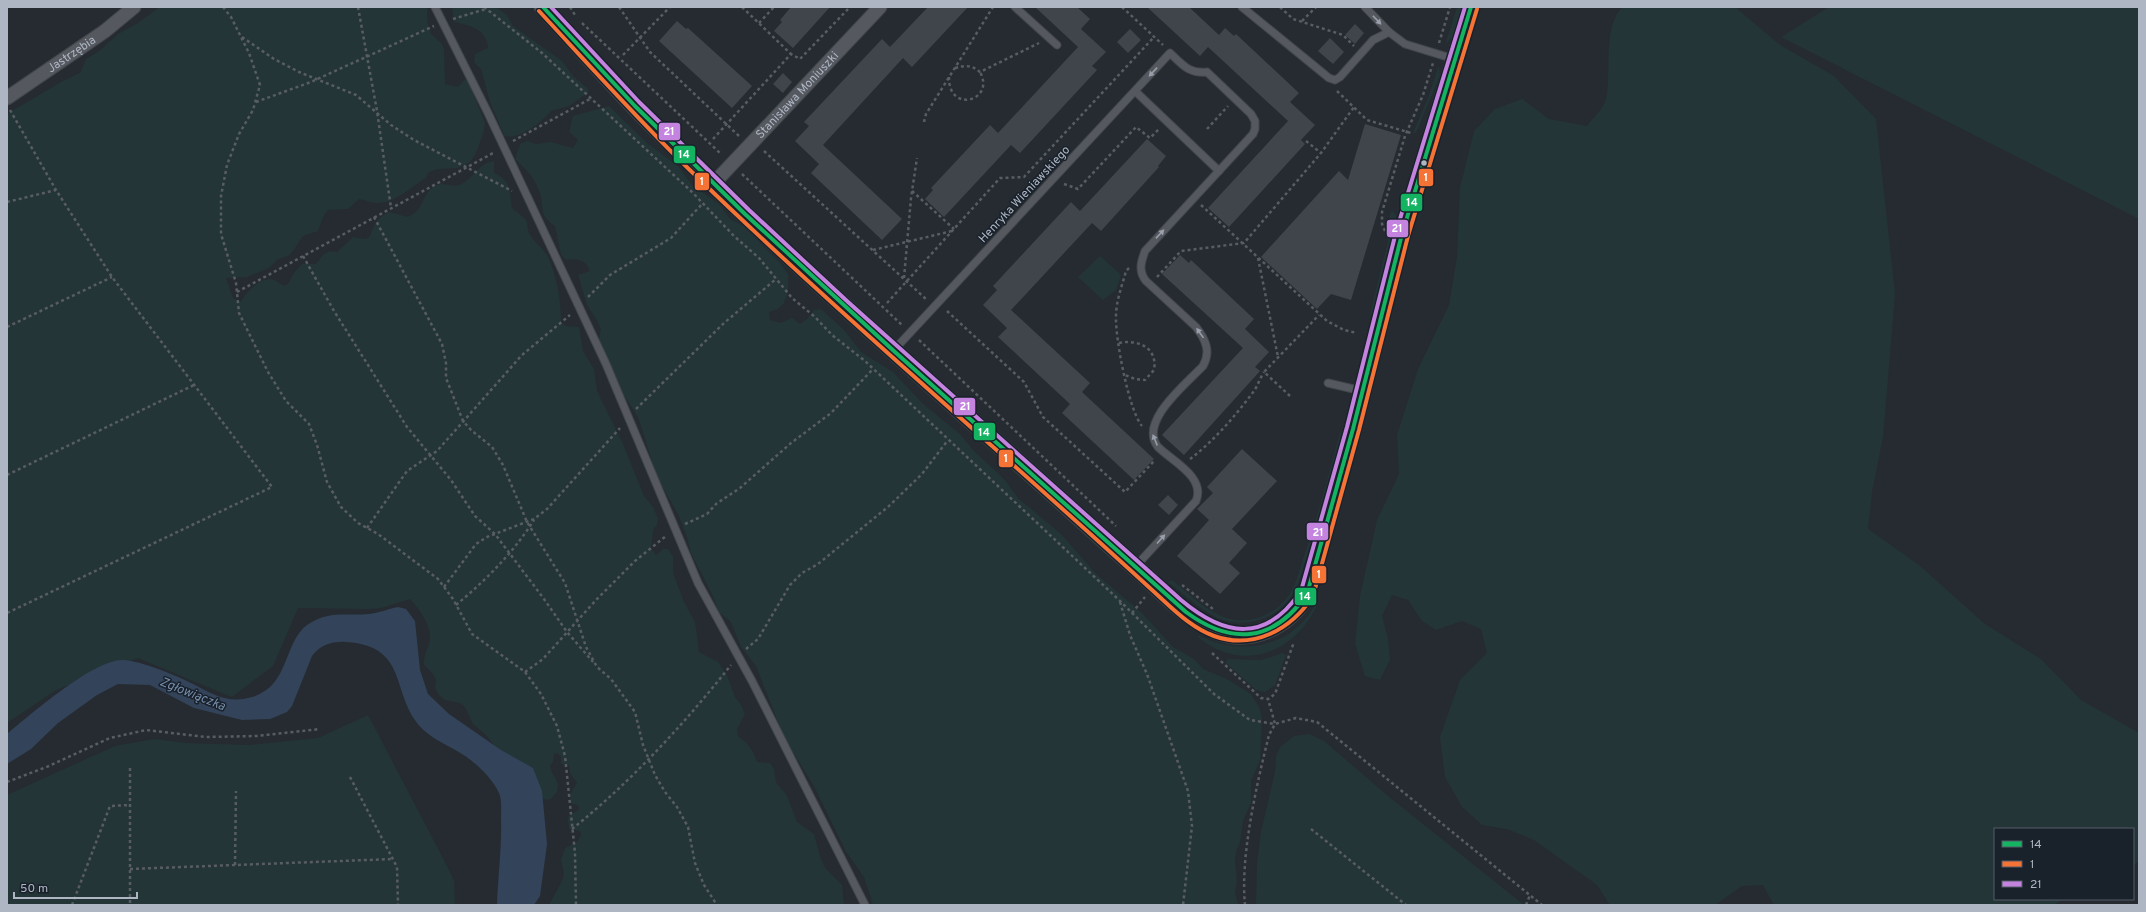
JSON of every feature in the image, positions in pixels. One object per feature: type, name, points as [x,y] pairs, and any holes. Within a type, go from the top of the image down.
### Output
[{"type":"street","name":"Jastrzębia","points":[[7,98],[105,30],[134,7]]},
{"type":"street","points":[[542,7],[649,121],[714,183],[894,350],[1135,567],[1203,624],[1217,631],[1242,636],[1255,634],[1280,625],[1292,615],[1307,594],[1337,489],[1402,234],[1454,60],[1472,7]]},
{"type":"street","name":"Stanisława Moniuszki","points":[[714,183],[753,144],[880,7]]},
{"type":"lane","points":[[435,7],[504,146],[579,307],[698,583],[738,655],[865,905]]},
{"type":"lane","points":[[1015,7],[1057,45]]},
{"type":"lane","points":[[1242,7],[1329,78],[1335,80],[1340,77],[1373,40],[1390,32]]},
{"type":"lane","points":[[1365,7],[1390,32],[1405,44],[1454,60]]},
{"type":"lane","points":[[1135,567],[1196,501],[1198,496],[1197,483],[1163,452],[1153,438],[1152,431],[1157,416],[1203,366],[1208,358],[1208,350],[1203,335],[1142,276],[1140,264],[1145,251],[1253,134],[1255,129],[1251,114],[1207,72],[1197,73],[1189,70],[1170,53]]},
{"type":"lane","name":"Henryka Wieniawskiego","points":[[894,350],[1170,53]]},
{"type":"lane","points":[[1135,91],[1219,171]]},
{"type":"lane","points":[[1328,383],[1362,391]]},
{"type":"path","points":[[223,7],[231,17],[249,53],[260,85],[253,110],[239,134],[227,165],[221,196],[221,234],[237,292],[239,313],[268,372],[286,401],[309,424],[317,445],[327,482],[341,507],[358,523],[416,563],[444,587],[472,634],[525,672],[541,694],[557,726],[565,756],[575,853],[576,905]]},
{"type":"path","points":[[358,7],[377,111],[391,208]]},
{"type":"path","points":[[570,7],[576,17],[1118,528]]},
{"type":"path","points":[[618,7],[658,60],[744,141],[760,147],[928,301],[946,310],[1024,382],[1043,417],[1125,492],[1163,452]]},
{"type":"path","points":[[623,55],[670,7]]},
{"type":"path","points":[[742,7],[791,54],[800,59],[850,7]]},
{"type":"path","points":[[759,23],[774,7]]},
{"type":"path","points":[[924,122],[926,114],[993,7]]},
{"type":"path","points":[[1122,7],[1170,53]]},
{"type":"path","points":[[1280,7],[1293,18],[1302,22],[1343,35],[1362,53]]},
{"type":"path","points":[[1302,22],[1316,7]]},
{"type":"path","points":[[1386,235],[1382,212],[1407,131],[1423,95],[1450,7]]},
{"type":"path","points":[[256,102],[318,79],[443,22],[485,8],[542,53],[759,258],[792,298],[815,317],[832,335],[873,369],[1119,600],[1214,694],[1250,720],[1275,724],[1296,718],[1317,722],[1542,905]]},
{"type":"path","points":[[241,37],[274,59],[298,72],[356,95],[377,111],[391,125],[414,140],[528,199]]},
{"type":"path","points":[[887,303],[905,280],[1000,178],[1024,177],[1154,37]]},
{"type":"path","points":[[980,72],[1049,38]]},
{"type":"path","points":[[713,139],[791,54]]},
{"type":"path","points":[[949,76],[951,91],[960,99],[972,99],[978,96],[983,90],[983,78],[980,72],[971,66],[965,65],[954,68]]},
{"type":"path","points":[[1331,86],[1367,120],[1412,133]]},
{"type":"path","points":[[1207,129],[1235,98]]},
{"type":"path","points":[[237,292],[590,99]]},
{"type":"path","points":[[1150,285],[1181,251],[1244,243],[1321,154],[1354,107]]},
{"type":"path","points":[[7,612],[272,487],[112,277],[56,190],[11,112]]},
{"type":"path","points":[[1058,190],[1064,184],[1078,189],[1136,127],[1150,138],[1161,127],[1166,132]]},
{"type":"path","points":[[1306,141],[1321,154]]},
{"type":"path","points":[[905,280],[912,191],[917,158]]},
{"type":"path","points":[[7,202],[56,190]]},
{"type":"path","points":[[912,191],[953,230]]},
{"type":"path","points":[[1194,198],[1258,256],[1319,315],[1332,324],[1357,333]]},
{"type":"path","points":[[367,528],[407,471],[437,451],[522,355],[579,307],[610,274],[672,238],[702,204]]},
{"type":"path","points":[[374,217],[442,344],[446,363],[446,378],[464,421],[471,430],[492,447],[503,465],[527,522],[565,583],[586,647],[597,667]]},
{"type":"path","points":[[873,250],[953,230]]},
{"type":"path","points":[[1145,251],[1126,271],[1116,317],[1118,342],[1125,374],[1139,423],[1153,438]]},
{"type":"path","points":[[303,256],[334,311],[407,427],[451,480],[475,516],[495,534],[567,632],[597,667],[611,679],[635,712],[642,746],[655,775],[677,807],[688,827],[695,862],[704,885],[717,905]]},
{"type":"path","points":[[1258,256],[1278,357]]},
{"type":"path","points":[[7,327],[112,277]]},
{"type":"path","points":[[444,587],[476,544],[495,534],[534,519],[547,509],[599,454],[642,402],[724,323],[776,279]]},
{"type":"path","points":[[942,315],[952,304]]},
{"type":"path","points":[[1179,465],[1204,448],[1243,405],[1255,389],[1264,372],[1319,315]]},
{"type":"path","points":[[1118,342],[1129,341],[1141,343],[1152,354],[1154,360],[1154,370],[1150,377],[1145,380],[1135,379],[1125,374]]},
{"type":"path","points":[[525,672],[543,659],[577,621],[635,561],[675,528],[707,514],[716,504],[740,488],[791,443],[831,413],[873,369]]},
{"type":"path","points":[[1264,372],[1290,396]]},
{"type":"path","points":[[7,475],[194,385]]},
{"type":"path","points":[[572,830],[604,804],[706,696],[738,655],[758,639],[790,585],[802,573],[818,564],[889,506],[922,474],[948,440]]},
{"type":"path","points":[[456,605],[484,581],[509,553],[534,519]]},
{"type":"path","points":[[1180,584],[1216,610]]},
{"type":"path","points":[[1132,613],[1147,595]]},
{"type":"path","points":[[1119,600],[1130,635],[1147,674],[1188,791],[1192,826],[1183,905]]},
{"type":"path","points":[[1212,653],[1261,698],[1268,699],[1274,694],[1294,642]]},
{"type":"path","points":[[1245,905],[1246,862],[1250,830],[1264,753],[1269,734],[1275,724],[1268,699]]},
{"type":"path","points":[[7,782],[110,738],[146,730],[206,737],[257,736],[320,729]]},
{"type":"path","points":[[130,768],[130,905]]},
{"type":"path","points":[[350,778],[397,867],[398,905]]},
{"type":"path","points":[[235,865],[236,791]]},
{"type":"path","points":[[72,905],[110,806],[130,805]]},
{"type":"path","points":[[1311,829],[1406,905]]},
{"type":"path","points":[[130,869],[393,859]]},
{"type":"path","points":[[1526,905],[1530,895]]},
{"type":"shaded area","points":[[160,7],[427,7],[427,21],[431,34],[442,44],[444,50],[445,84],[458,87],[465,79],[469,83],[485,123],[484,131],[476,153],[470,162],[458,168],[437,169],[428,173],[426,178],[390,201],[383,203],[372,203],[359,199],[348,209],[328,210],[323,217],[318,231],[303,236],[288,256],[278,259],[269,268],[247,277],[226,278],[233,298],[241,302],[253,287],[261,281],[270,279],[277,281],[284,286],[288,284],[294,273],[302,264],[316,264],[325,254],[337,252],[353,237],[363,239],[369,238],[376,223],[380,218],[389,212],[408,217],[417,211],[426,195],[436,185],[443,184],[456,186],[464,183],[484,164],[494,161],[494,173],[504,179],[509,187],[512,208],[526,220],[528,232],[548,257],[554,272],[558,289],[561,322],[566,326],[579,327],[583,351],[594,369],[597,391],[622,442],[644,496],[653,507],[658,519],[657,525],[653,530],[651,548],[656,555],[663,549],[668,549],[673,557],[673,573],[684,602],[695,622],[699,652],[718,662],[727,675],[735,697],[745,714],[737,729],[738,736],[750,747],[757,762],[770,763],[774,769],[776,782],[787,796],[797,822],[814,834],[821,860],[826,869],[842,885],[844,905],[549,905],[562,881],[564,874],[561,860],[565,848],[577,842],[581,835],[580,831],[569,829],[568,817],[579,809],[579,806],[571,803],[570,795],[577,783],[570,773],[569,765],[561,764],[561,756],[557,753],[554,754],[553,762],[550,766],[558,786],[555,795],[549,800],[536,797],[486,735],[473,724],[465,707],[460,703],[445,700],[438,694],[435,687],[436,680],[433,674],[424,665],[430,632],[422,614],[410,599],[381,608],[298,608],[273,666],[232,697],[138,658],[56,690],[7,723],[7,114],[61,82],[80,73],[86,59],[98,52],[118,34],[136,24]]},
{"type":"shaded area","points":[[452,7],[496,7],[507,15],[513,26],[562,61],[573,76],[587,88],[589,92],[569,106],[551,111],[543,120],[522,133],[509,137],[504,135],[490,102],[481,69],[474,62],[475,54],[488,48],[487,42],[481,32],[466,25],[454,22]]},
{"type":"shaded area","points":[[1457,7],[1461,7],[1452,37],[1445,45]]},
{"type":"shaded area","points":[[1623,7],[1735,7],[1780,45],[1834,76],[1876,119],[1895,294],[1883,437],[1872,492],[1868,529],[1919,565],[1985,624],[2041,659],[2081,700],[2139,733],[2139,862],[2134,864],[2134,828],[1994,828],[1994,900],[2063,900],[2053,905],[1774,905],[1763,885],[1742,886],[1715,905],[1610,905],[1597,885],[1534,840],[1507,829],[1482,825],[1462,807],[1445,777],[1440,737],[1460,680],[1487,653],[1481,629],[1462,621],[1436,630],[1422,621],[1408,600],[1392,595],[1382,616],[1388,639],[1390,660],[1380,680],[1365,676],[1355,644],[1360,596],[1377,520],[1399,474],[1397,435],[1418,369],[1449,305],[1457,257],[1460,188],[1474,131],[1495,109],[1522,99],[1549,119],[1587,126],[1600,110],[1606,99],[1608,89],[1610,37],[1612,25],[1616,15]]},
{"type":"shaded area","points":[[1829,7],[2139,7],[2139,219],[1781,37]]},
{"type":"shaded area","points":[[1439,65],[1440,75],[1416,133],[1413,133],[1428,98]]},
{"type":"shaded area","points":[[609,106],[647,143],[678,166],[692,185],[719,204],[730,219],[743,226],[781,264],[788,274],[788,292],[784,303],[778,309],[769,312],[770,320],[780,323],[792,318],[800,324],[807,319],[814,310],[821,309],[844,330],[861,352],[893,372],[923,404],[960,434],[973,450],[1004,479],[1018,498],[1061,534],[1096,574],[1142,613],[1173,647],[1194,659],[1203,669],[1227,679],[1251,694],[1259,707],[1262,717],[1260,760],[1251,781],[1251,803],[1243,821],[1240,843],[1236,851],[1235,860],[1237,882],[1235,892],[1238,905],[873,905],[864,877],[845,850],[815,788],[784,737],[756,666],[741,647],[731,622],[719,612],[713,596],[691,553],[679,516],[657,477],[638,417],[620,389],[599,339],[601,330],[598,322],[587,305],[578,275],[590,271],[584,262],[574,259],[566,260],[561,255],[555,226],[543,214],[541,197],[537,186],[523,166],[515,159],[520,144],[527,141],[536,144],[551,142],[573,148],[578,140],[569,132],[573,116]]},
{"type":"shaded area","points":[[1393,211],[1396,216],[1394,228],[1374,310],[1369,318],[1388,242],[1386,227],[1391,212]]},
{"type":"shaded area","points":[[1100,256],[1121,275],[1116,290],[1103,300],[1078,277]]},
{"type":"shaded area","points":[[1342,431],[1343,433],[1300,578],[1290,598],[1283,606],[1276,612],[1258,620],[1239,623],[1230,622],[1206,612],[1168,582],[1172,580],[1206,608],[1230,619],[1255,619],[1270,612],[1284,602],[1292,590],[1310,538],[1340,432]]},
{"type":"shaded area","points":[[1316,603],[1317,605],[1307,622],[1295,635],[1281,646],[1266,653],[1249,656],[1232,654],[1215,648],[1198,637],[1198,635],[1214,642],[1231,646],[1264,644],[1280,639],[1294,630],[1306,618]]},
{"type":"shaded area","points":[[1283,653],[1286,655],[1275,685],[1265,692],[1256,690],[1225,662],[1228,659],[1261,660]]},
{"type":"shaded area","points":[[368,715],[454,881],[455,905],[7,905],[7,795],[115,746],[154,739],[185,743],[249,745],[318,738]]},
{"type":"shaded area","points":[[1309,734],[1324,741],[1388,796],[1524,905],[1256,905],[1257,863],[1261,832],[1275,772],[1276,756],[1280,747],[1294,736]]},
{"type":"water","name":"Zgłowiączka","points":[[398,607],[406,609],[415,621],[420,670],[428,694],[449,714],[501,750],[533,768],[542,791],[547,844],[540,896],[534,905],[497,905],[501,839],[501,805],[500,796],[496,787],[481,769],[469,759],[426,732],[414,719],[391,664],[381,653],[367,646],[346,642],[332,643],[323,646],[315,652],[292,706],[287,712],[270,719],[242,720],[194,708],[150,685],[118,684],[97,695],[58,723],[31,749],[7,764],[7,734],[46,702],[96,668],[111,662],[123,660],[131,661],[170,673],[222,697],[229,699],[244,699],[264,691],[273,684],[280,674],[299,633],[315,620],[330,615],[373,613]]},
{"type":"building","points":[[791,7],[830,7],[793,48],[774,31],[782,22],[780,20]]},
{"type":"building","points":[[928,7],[968,7],[912,67],[903,58],[823,145],[902,219],[882,240],[811,173],[819,164],[795,141],[809,126],[804,122],[882,39],[890,47]]},
{"type":"building","points":[[1035,7],[1077,7],[1090,19],[1081,29],[1106,52],[1092,66],[1097,70],[1020,153],[1011,145],[944,217],[925,199],[933,190],[931,188],[990,125],[998,133],[1078,47]]},
{"type":"building","points":[[1147,7],[1189,7],[1219,35],[1225,28],[1234,36],[1236,34],[1299,93],[1290,102],[1315,125],[1301,140],[1305,144],[1229,227],[1208,208],[1288,121],[1208,47],[1200,56]]},
{"type":"building","points":[[677,21],[686,29],[688,28],[752,86],[732,108],[659,41]]},
{"type":"building","points":[[1355,24],[1364,33],[1355,44],[1345,35]]},
{"type":"building","points":[[1130,29],[1141,40],[1128,53],[1117,42]]},
{"type":"building","points":[[1330,38],[1344,52],[1333,64],[1318,51]]},
{"type":"building","points":[[783,73],[792,82],[783,93],[773,84]]},
{"type":"building","points":[[1365,124],[1401,135],[1351,300],[1331,294],[1317,309],[1261,257],[1339,171],[1348,180]]},
{"type":"building","points":[[1147,139],[1166,156],[1158,166],[1159,167],[1101,231],[1092,223],[1011,310],[1090,383],[1082,392],[1154,459],[1134,480],[1062,413],[1070,404],[998,337],[1007,328],[983,305],[997,290],[993,286],[1071,202],[1080,211]]},
{"type":"building","points":[[1180,255],[1189,263],[1191,260],[1254,319],[1245,329],[1269,352],[1255,367],[1260,371],[1184,455],[1162,435],[1243,348],[1162,274]]},
{"type":"building","points":[[1242,449],[1277,481],[1232,529],[1247,543],[1229,563],[1240,573],[1220,594],[1177,556],[1209,520],[1197,509],[1213,493],[1207,487]]},
{"type":"building","points":[[1168,495],[1178,505],[1169,515],[1158,505]]},
{"type":"transit line","name":"14","points":[[543,7],[635,106],[745,214],[895,352],[1186,612],[1203,623],[1220,630],[1236,634],[1251,634],[1266,630],[1281,622],[1294,610],[1307,594],[1353,429],[1402,234],[1471,7]]},
{"type":"transit line","name":"21","points":[[551,7],[639,102],[749,210],[848,302],[1181,600],[1213,622],[1229,627],[1244,629],[1259,626],[1274,620],[1288,608],[1301,591],[1347,427],[1396,232],[1465,7]]},
{"type":"transit line","name":"1","points":[[539,11],[615,94],[751,229],[868,336],[1170,606],[1200,630],[1229,640],[1243,640],[1270,634],[1282,627],[1294,619],[1313,596],[1359,430],[1408,236],[1477,9]]}]
